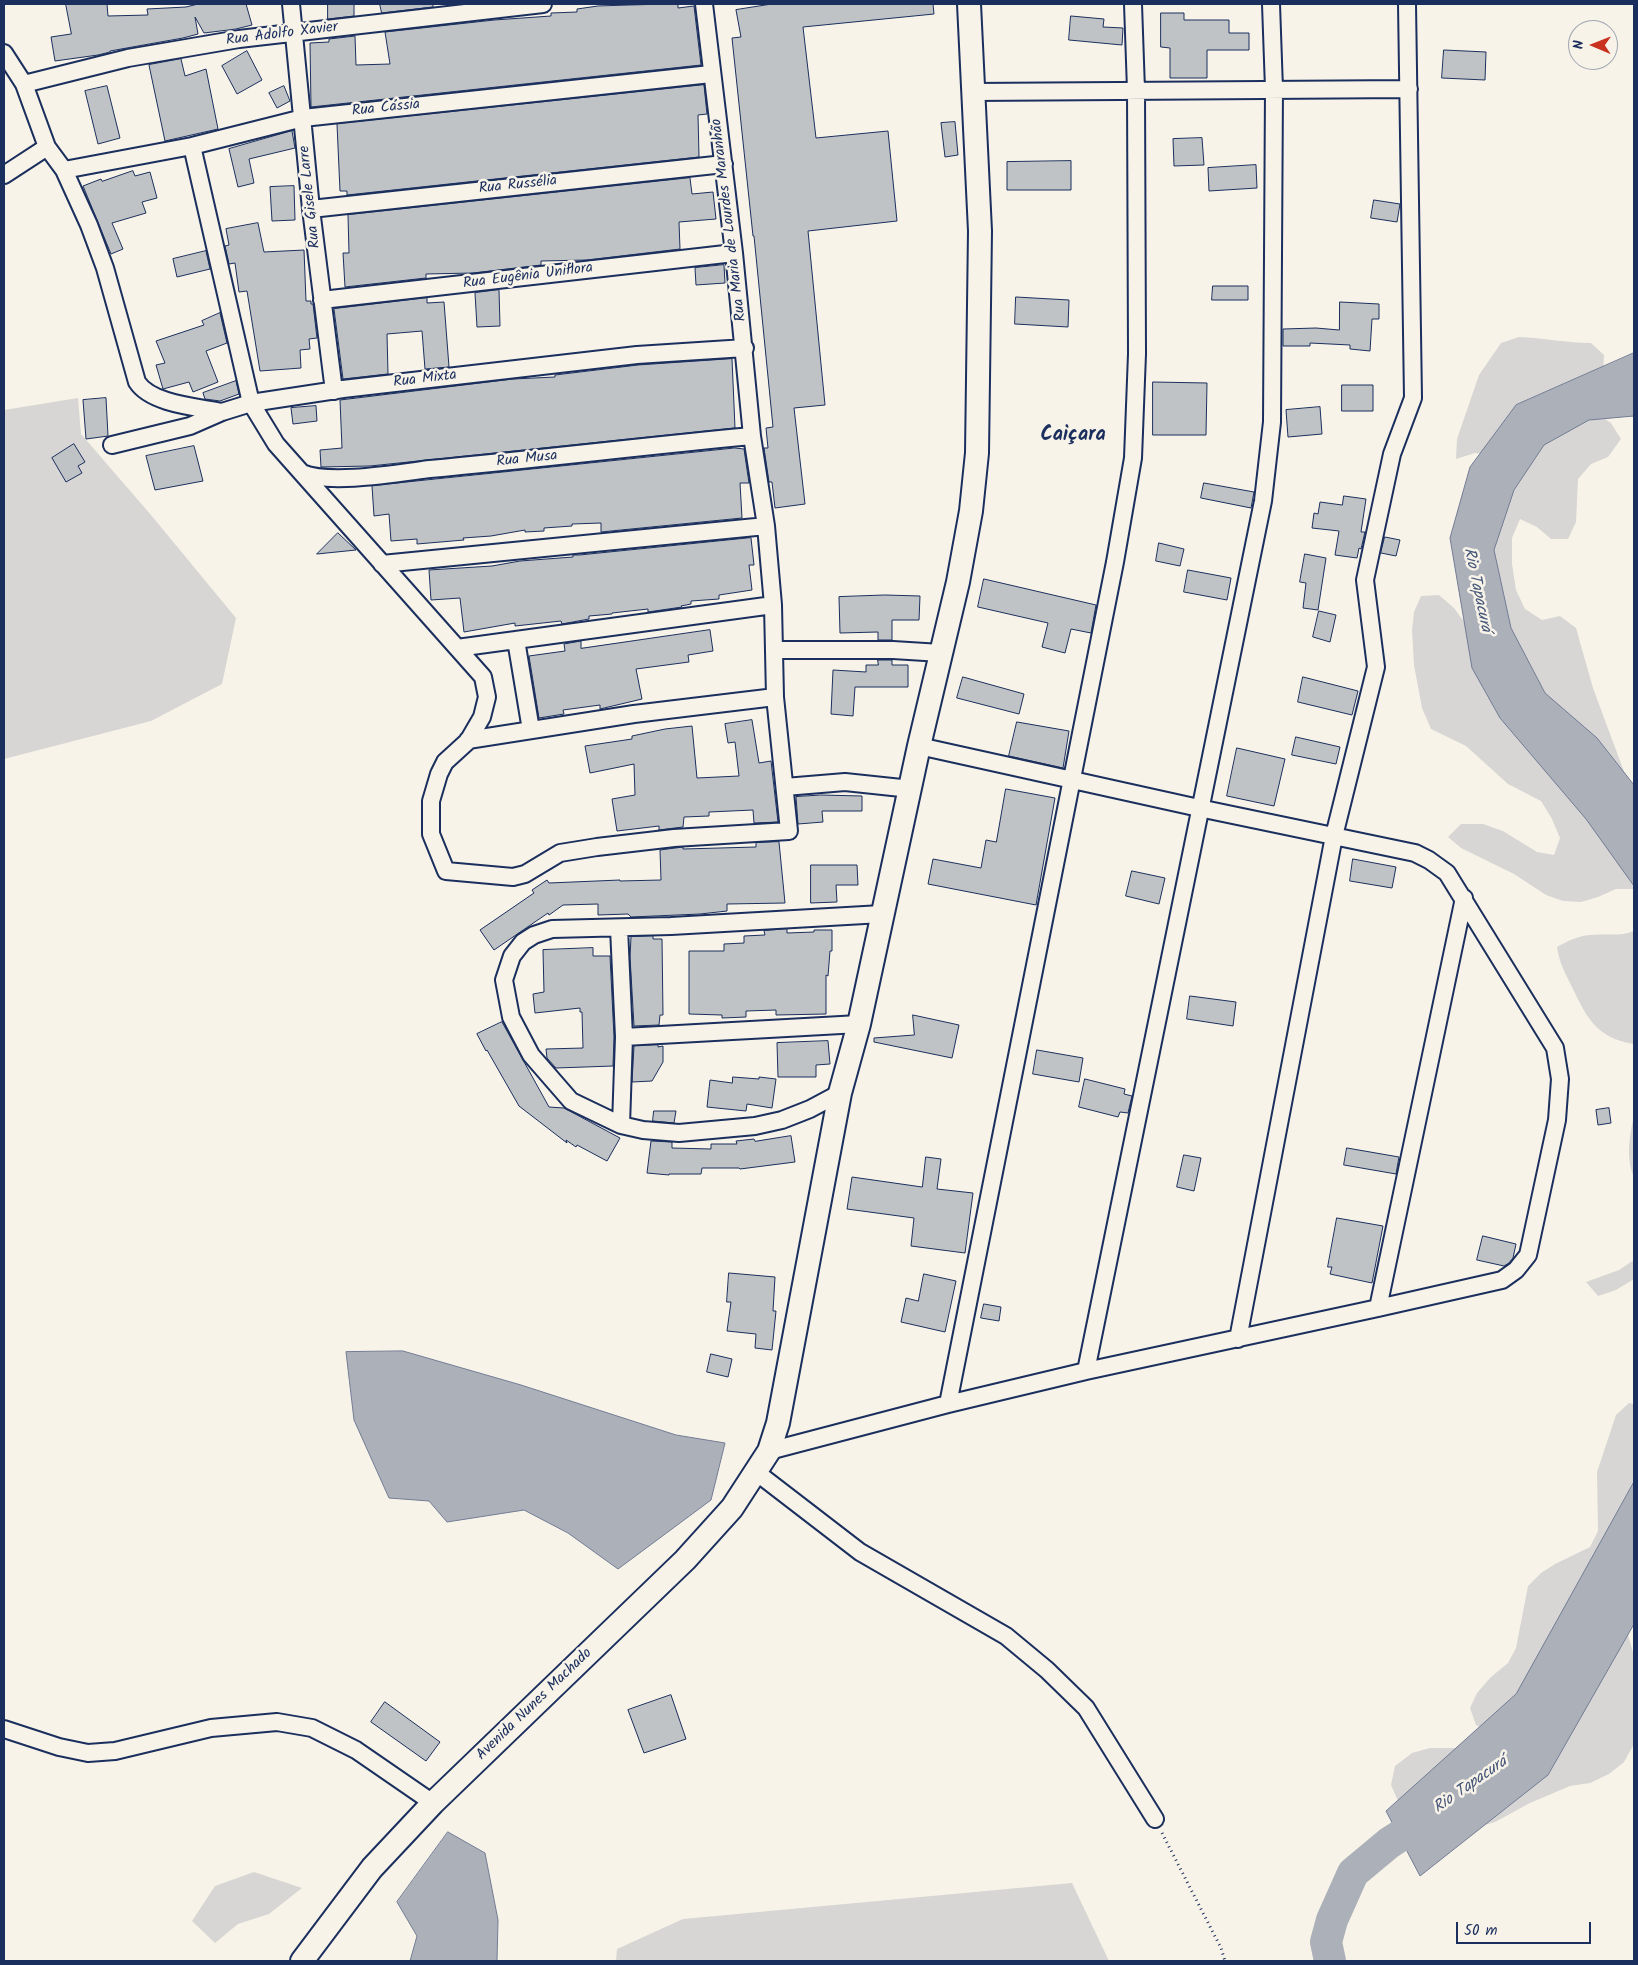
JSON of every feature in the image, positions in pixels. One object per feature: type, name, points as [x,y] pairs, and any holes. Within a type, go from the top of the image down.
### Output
[{"type":"main road","name":"Avenida Nunes Machado","points":[[302,1961],[372,1868],[433,1803],[685,1560],[732,1508],[770,1451],[778,1423],[840,1094],[859,1024],[919,746],[958,582],[971,511],[977,453],[980,231],[969,4]]},
{"type":"street","name":"Rua Gisele Larre","points":[[291,4],[311,209],[334,391]]},
{"type":"street","name":"Rua Adolfo Xavier","points":[[24,84],[128,58],[293,32],[543,4]]},
{"type":"street","name":"Rua Maria de Lourdes Maranhão","points":[[468,740],[445,762],[439,774],[431,801],[431,834],[446,872],[513,877],[525,874],[560,854],[597,847],[674,838],[789,831],[775,697],[775,650],[766,526],[752,436],[745,348],[704,4]]},
{"type":"street","points":[[948,1404],[1115,562],[1133,458],[1137,354],[1136,90],[1133,4]]},
{"type":"street","points":[[1086,1370],[1263,501],[1272,422],[1274,89],[1271,4]]},
{"type":"street","points":[[1238,1339],[1334,836],[1376,667],[1365,580],[1392,454],[1413,398],[1407,4]]},
{"type":"street","points":[[4,53],[24,84],[47,146],[64,170],[105,268],[137,382],[141,389],[161,399],[222,412]]},
{"type":"street","name":"Rua Cássia","points":[[64,170],[192,146],[303,118],[711,74]]},
{"type":"street","points":[[973,92],[1409,89]]},
{"type":"street","points":[[4,175],[47,146]]},
{"type":"street","points":[[192,146],[251,403],[276,444],[483,677],[487,697],[482,717],[468,740]]},
{"type":"street","name":"Rua Russélia","points":[[311,209],[724,164]]},
{"type":"street","name":"Rua Eugênia Uniflora","points":[[322,300],[734,253]]},
{"type":"street","name":"Rua Mixta","points":[[112,445],[190,426],[222,412],[251,403],[334,391],[637,355],[745,348]]},
{"type":"street","name":"Rua Musa","points":[[302,473],[312,478],[347,478],[547,458],[629,447],[752,436]]},
{"type":"street","points":[[382,564],[766,526]]},
{"type":"street","points":[[457,648],[772,605]]},
{"type":"street","points":[[516,640],[531,730]]},
{"type":"street","points":[[775,650],[894,650],[941,653]]},
{"type":"street","points":[[468,740],[634,714],[775,697]]},
{"type":"street","points":[[770,1451],[1086,1370],[1238,1339],[1502,1280],[1516,1270],[1528,1256],[1556,1120],[1560,1078],[1555,1048],[1447,873],[1415,853],[1199,808],[919,746]]},
{"type":"street","points":[[785,787],[845,782],[910,789]]},
{"type":"street","points":[[1378,1308],[1464,898]]},
{"type":"street","points":[[840,1094],[782,1120],[755,1126],[679,1133],[643,1130],[621,1125],[571,1101],[530,1055],[511,1017],[504,980],[512,956],[523,942],[534,935],[552,929],[619,928],[882,914]]},
{"type":"street","points":[[619,928],[624,1036],[621,1125]]},
{"type":"street","points":[[624,1036],[859,1024]]},
{"type":"street","points":[[756,1472],[860,1552],[1006,1636],[1046,1670],[1086,1708],[1155,1819]]},
{"type":"street","points":[[4,1729],[59,1747],[88,1753],[114,1751],[211,1728],[277,1722],[312,1728],[356,1750],[433,1803]]},
{"type":"path","points":[[1155,1819],[1221,1948],[1225,1961]]},
{"type":"shaded area","points":[[1519,337],[1591,343],[1604,355],[1603,375],[1596,413],[1611,423],[1621,439],[1608,457],[1591,464],[1578,479],[1576,522],[1568,539],[1551,539],[1537,527],[1520,519],[1512,538],[1512,564],[1516,590],[1525,609],[1542,620],[1560,616],[1576,628],[1593,688],[1634,794],[1634,889],[1616,889],[1581,902],[1563,901],[1546,895],[1514,874],[1461,848],[1448,837],[1461,824],[1483,824],[1503,831],[1537,852],[1554,855],[1560,838],[1552,819],[1541,801],[1508,784],[1466,746],[1431,729],[1422,708],[1414,665],[1412,630],[1414,612],[1421,596],[1439,595],[1454,608],[1465,623],[1495,628],[1492,455],[1475,453],[1456,459],[1457,439],[1479,375],[1501,343]]},
{"type":"shaded area","points":[[78,398],[81,434],[236,618],[222,684],[151,721],[4,759],[4,410]]},
{"type":"shaded area","points":[[1634,931],[1634,1044],[1610,1037],[1593,1024],[1581,1006],[1565,973],[1557,947],[1581,936],[1623,934]]},
{"type":"shaded area","points":[[1633,1120],[1634,1178],[1629,1157],[1629,1142]]},
{"type":"shaded area","points":[[1634,1260],[1634,1279],[1616,1290],[1598,1296],[1586,1282],[1619,1270]]},
{"type":"shaded area","points":[[1629,1403],[1634,1404],[1634,1595],[1625,1624],[1634,1656],[1634,1744],[1624,1762],[1609,1774],[1590,1783],[1570,1786],[1530,1803],[1495,1822],[1478,1827],[1398,1801],[1391,1785],[1395,1766],[1412,1753],[1430,1748],[1466,1748],[1492,1733],[1476,1725],[1470,1708],[1477,1693],[1491,1677],[1508,1663],[1516,1648],[1528,1586],[1541,1573],[1555,1564],[1590,1547],[1598,1531],[1597,1472],[1616,1415]]},
{"type":"shaded area","points":[[254,1872],[302,1888],[269,1914],[238,1924],[215,1943],[192,1921],[215,1886]]},
{"type":"shaded area","points":[[1072,1883],[1109,1961],[616,1961],[617,1949],[683,1919]]},
{"type":"water","points":[[1634,353],[1634,416],[1589,420],[1544,445],[1514,490],[1494,550],[1511,628],[1545,693],[1597,738],[1634,785],[1634,886],[1586,819],[1500,718],[1472,668],[1450,538],[1470,467],[1516,405]]},
{"type":"water","points":[[403,1351],[521,1385],[676,1435],[725,1443],[711,1500],[618,1569],[568,1533],[524,1510],[447,1522],[429,1501],[389,1498],[354,1420],[346,1352]]},
{"type":"water","points":[[1634,1482],[1634,1624],[1548,1775],[1420,1876],[1386,1811],[1516,1694]]},
{"type":"water","points":[[448,1832],[485,1853],[498,1920],[497,1961],[410,1961],[417,1936],[397,1902]]},
{"type":"building","points":[[66,4],[107,4],[108,16],[148,15],[147,9],[186,7],[198,4],[246,4],[252,25],[204,33],[195,17],[198,34],[98,55],[55,61],[51,37],[71,34]]},
{"type":"building","points":[[328,4],[354,4],[354,16],[328,19]]},
{"type":"building","points":[[380,4],[433,4],[433,7],[382,13]]},
{"type":"building","points":[[678,4],[678,8],[694,6],[701,65],[311,107],[310,43],[329,42],[329,39],[355,36],[356,65],[390,64],[385,32],[551,16],[551,13],[577,12],[577,9],[598,6]]},
{"type":"building","points":[[772,4],[933,4],[934,14],[803,27],[816,138],[888,131],[897,221],[808,231],[825,405],[794,408],[805,504],[775,508],[772,482],[769,482],[764,448],[768,448],[766,428],[773,427],[732,38],[741,37],[736,10]]},
{"type":"building","points":[[1161,13],[1184,13],[1184,20],[1229,20],[1229,33],[1249,33],[1249,50],[1207,50],[1207,78],[1170,78],[1170,48],[1161,47]]},
{"type":"building","points":[[1071,16],[1104,19],[1103,27],[1123,28],[1122,45],[1069,40]]},
{"type":"building","points":[[1444,50],[1486,52],[1485,80],[1442,78]]},
{"type":"building","points":[[247,51],[262,80],[237,94],[222,66]]},
{"type":"building","points":[[181,59],[185,76],[206,69],[218,129],[165,141],[149,65]]},
{"type":"building","points":[[704,85],[707,114],[698,115],[699,157],[347,195],[347,191],[340,191],[337,124]]},
{"type":"building","points":[[107,86],[120,138],[98,144],[85,91]]},
{"type":"building","points":[[284,86],[290,101],[277,108],[269,93]]},
{"type":"building","points":[[955,122],[958,155],[945,157],[941,123]]},
{"type":"building","points":[[292,131],[295,148],[249,159],[254,183],[238,187],[229,149]]},
{"type":"building","points":[[1202,138],[1204,165],[1174,166],[1173,139]]},
{"type":"building","points":[[1071,161],[1071,190],[1007,190],[1007,162]]},
{"type":"building","points":[[1256,165],[1257,188],[1209,191],[1208,168]]},
{"type":"building","points":[[133,171],[135,176],[150,172],[157,198],[142,202],[146,213],[112,223],[123,249],[111,254],[83,186],[101,179],[102,181]]},
{"type":"building","points":[[690,178],[692,194],[713,192],[716,219],[679,222],[680,249],[587,260],[541,261],[541,265],[473,273],[426,274],[426,278],[345,287],[343,253],[349,253],[348,215]]},
{"type":"building","points":[[294,186],[295,220],[272,221],[270,187]]},
{"type":"building","points":[[1374,200],[1400,204],[1397,222],[1371,218]]},
{"type":"building","points":[[258,223],[264,252],[304,250],[306,301],[311,301],[311,304],[313,304],[317,338],[309,339],[310,349],[300,350],[301,368],[260,371],[247,291],[239,292],[235,263],[229,264],[225,246],[229,245],[226,229]]},
{"type":"building","points":[[206,251],[210,269],[177,277],[173,259]]},
{"type":"building","points":[[724,265],[725,283],[696,285],[695,268]]},
{"type":"building","points":[[1213,286],[1248,286],[1248,300],[1212,300]]},
{"type":"building","points":[[499,290],[500,326],[477,327],[475,293]]},
{"type":"building","points":[[1016,297],[1069,300],[1068,327],[1015,324]]},
{"type":"building","points":[[427,298],[427,303],[444,302],[449,367],[425,369],[422,331],[387,334],[388,374],[343,379],[334,309]]},
{"type":"building","points":[[1340,302],[1379,304],[1379,319],[1372,319],[1370,351],[1350,349],[1350,345],[1310,343],[1310,346],[1283,346],[1283,329],[1316,328],[1339,330]]},
{"type":"building","points":[[220,313],[227,343],[206,351],[218,382],[193,392],[189,382],[163,389],[156,365],[165,363],[156,341],[204,325],[202,321]]},
{"type":"building","points":[[732,359],[735,428],[370,466],[321,467],[320,450],[342,448],[340,400],[513,379],[555,377],[555,375],[638,365]]},
{"type":"building","points":[[236,381],[239,394],[220,401],[205,399],[203,393]]},
{"type":"building","points":[[1153,382],[1207,383],[1206,435],[1153,435]]},
{"type":"building","points":[[1342,385],[1373,385],[1373,411],[1342,411]]},
{"type":"building","points":[[106,398],[108,436],[86,439],[83,400]]},
{"type":"building","points":[[316,406],[317,421],[293,424],[291,408]]},
{"type":"building","points":[[1320,407],[1322,434],[1288,437],[1286,410]]},
{"type":"building","points":[[74,444],[85,462],[78,466],[82,473],[66,482],[52,458]]},
{"type":"building","points":[[194,446],[203,481],[155,490],[146,456]]},
{"type":"building","points":[[735,448],[744,449],[749,483],[740,483],[742,518],[601,532],[601,523],[572,524],[572,526],[544,528],[544,531],[525,532],[525,530],[491,536],[463,538],[464,540],[417,544],[417,539],[391,541],[389,514],[374,516],[372,486]]},
{"type":"building","points":[[1204,483],[1254,492],[1251,508],[1201,498]]},
{"type":"building","points":[[1344,496],[1366,499],[1361,532],[1365,532],[1357,558],[1335,555],[1339,531],[1312,528],[1314,513],[1318,514],[1320,502],[1342,505]]},
{"type":"building","points":[[338,533],[356,550],[317,554]]},
{"type":"building","points":[[1385,537],[1400,540],[1396,556],[1381,553]]},
{"type":"building","points":[[751,538],[754,565],[749,565],[752,590],[719,595],[719,599],[691,601],[691,604],[682,607],[648,612],[648,609],[589,616],[589,619],[562,624],[561,621],[515,626],[515,623],[464,632],[460,598],[431,600],[429,570],[492,566],[520,561],[573,557],[573,555]]},
{"type":"building","points":[[1159,543],[1184,549],[1180,566],[1156,561]]},
{"type":"building","points":[[1305,554],[1326,558],[1318,610],[1303,608],[1306,583],[1300,582]]},
{"type":"building","points":[[1188,570],[1231,578],[1227,600],[1184,592]]},
{"type":"building","points":[[984,579],[1096,605],[1091,633],[1071,629],[1065,653],[1042,647],[1048,623],[978,607]]},
{"type":"building","points":[[920,596],[919,620],[892,620],[892,640],[878,640],[878,632],[840,633],[839,597]]},
{"type":"building","points":[[1319,611],[1336,615],[1330,642],[1313,637]]},
{"type":"building","points":[[710,630],[713,651],[688,655],[689,662],[636,669],[642,699],[600,709],[600,705],[563,710],[564,714],[539,718],[529,656],[565,651],[564,644],[581,641],[581,648]]},
{"type":"building","points":[[878,660],[892,660],[892,665],[908,665],[908,687],[855,687],[853,716],[831,714],[833,670],[866,672],[866,665],[878,665]]},
{"type":"building","points":[[963,677],[1024,694],[1019,714],[957,698]]},
{"type":"building","points":[[1303,677],[1358,691],[1352,715],[1298,702]]},
{"type":"building","points":[[752,720],[759,763],[771,761],[778,822],[754,823],[753,810],[709,812],[709,816],[684,817],[683,827],[659,830],[659,826],[617,831],[612,799],[635,795],[634,764],[590,773],[585,746],[632,739],[632,736],[665,729],[692,726],[697,778],[739,776],[735,742],[728,743],[725,724]]},
{"type":"building","points":[[1017,722],[1069,731],[1063,768],[1009,756]]},
{"type":"building","points":[[1296,737],[1340,747],[1336,764],[1292,755]]},
{"type":"building","points":[[1237,748],[1285,759],[1274,806],[1227,796]]},
{"type":"building","points":[[1006,789],[1055,798],[1036,905],[928,884],[933,859],[981,868],[986,840],[996,842]]},
{"type":"building","points":[[821,795],[862,796],[862,811],[822,811],[823,822],[798,824],[796,797]]},
{"type":"building","points":[[779,842],[785,903],[727,904],[727,911],[631,917],[628,914],[598,915],[598,904],[563,905],[494,950],[480,930],[534,893],[532,890],[547,880],[549,883],[661,880],[660,850],[683,847],[683,849],[756,847],[756,843]]},
{"type":"building","points":[[1353,859],[1396,867],[1392,888],[1350,881]]},
{"type":"building","points":[[811,865],[857,865],[858,885],[836,885],[837,902],[811,903]]},
{"type":"building","points":[[1132,871],[1165,878],[1159,904],[1126,896]]},
{"type":"building","points":[[787,929],[787,933],[832,930],[832,951],[830,951],[828,976],[826,975],[826,1014],[776,1015],[776,1010],[746,1011],[746,1017],[722,1018],[722,1015],[689,1014],[689,951],[724,951],[724,944],[744,943],[744,936],[765,935],[764,931]]},
{"type":"building","points":[[653,936],[653,939],[662,939],[663,1015],[660,1015],[659,1025],[634,1026],[630,957],[631,937]]},
{"type":"building","points":[[593,948],[593,956],[610,956],[614,1037],[613,1066],[556,1068],[547,1058],[546,1049],[583,1048],[582,1012],[580,1012],[580,1008],[535,1013],[533,994],[544,992],[543,950]]},
{"type":"building","points":[[1190,996],[1236,1002],[1233,1026],[1187,1019]]},
{"type":"building","points":[[913,1015],[959,1025],[952,1058],[874,1042],[874,1038],[914,1035]]},
{"type":"building","points":[[502,1022],[549,1107],[564,1108],[620,1138],[607,1161],[577,1145],[576,1147],[566,1140],[567,1143],[519,1106],[477,1034]]},
{"type":"building","points":[[828,1041],[830,1064],[816,1065],[816,1077],[778,1077],[777,1043]]},
{"type":"building","points":[[658,1045],[658,1047],[663,1046],[663,1062],[652,1081],[632,1082],[634,1046]]},
{"type":"building","points":[[1037,1050],[1083,1058],[1079,1082],[1033,1074]]},
{"type":"building","points":[[733,1077],[776,1079],[772,1108],[747,1104],[746,1111],[707,1107],[710,1080],[732,1083]]},
{"type":"building","points":[[1085,1079],[1125,1089],[1124,1094],[1132,1096],[1128,1113],[1120,1112],[1118,1117],[1079,1107]]},
{"type":"building","points":[[1609,1108],[1611,1123],[1598,1125],[1596,1110]]},
{"type":"building","points":[[654,1111],[676,1111],[674,1123],[653,1121]]},
{"type":"building","points":[[791,1136],[795,1162],[740,1169],[702,1168],[701,1174],[669,1175],[647,1173],[651,1141],[672,1142],[672,1148],[711,1149],[711,1144],[737,1144],[736,1141],[754,1139],[755,1141]]},
{"type":"building","points":[[1347,1148],[1399,1157],[1396,1174],[1344,1165]]},
{"type":"building","points":[[1184,1155],[1201,1158],[1194,1191],[1177,1187]]},
{"type":"building","points":[[926,1157],[941,1159],[937,1189],[973,1193],[965,1253],[911,1246],[914,1218],[847,1209],[852,1177],[922,1187]]},
{"type":"building","points":[[1337,1218],[1383,1226],[1372,1283],[1330,1274],[1332,1267],[1328,1267]]},
{"type":"building","points":[[1483,1236],[1516,1244],[1513,1258],[1509,1263],[1504,1266],[1477,1260]]},
{"type":"building","points":[[729,1273],[775,1277],[773,1311],[776,1311],[772,1350],[755,1348],[756,1334],[727,1331],[731,1302],[727,1302]]},
{"type":"building","points":[[924,1274],[956,1281],[945,1332],[901,1322],[906,1298],[918,1301]]},
{"type":"building","points":[[984,1304],[1001,1307],[999,1321],[981,1318]]},
{"type":"building","points":[[711,1354],[732,1359],[728,1377],[707,1372]]},
{"type":"building","points":[[671,1695],[686,1739],[644,1753],[628,1710]]},
{"type":"building","points":[[385,1702],[440,1742],[426,1761],[371,1722]]},
{"type":"waterway","name":"Rio Tapacurá","points":[[1330,1961],[1326,1942],[1332,1920],[1353,1873],[1389,1843],[1437,1812]]},
{"type":"district","name":"Caiçara","points":[[1073,437]]}]
